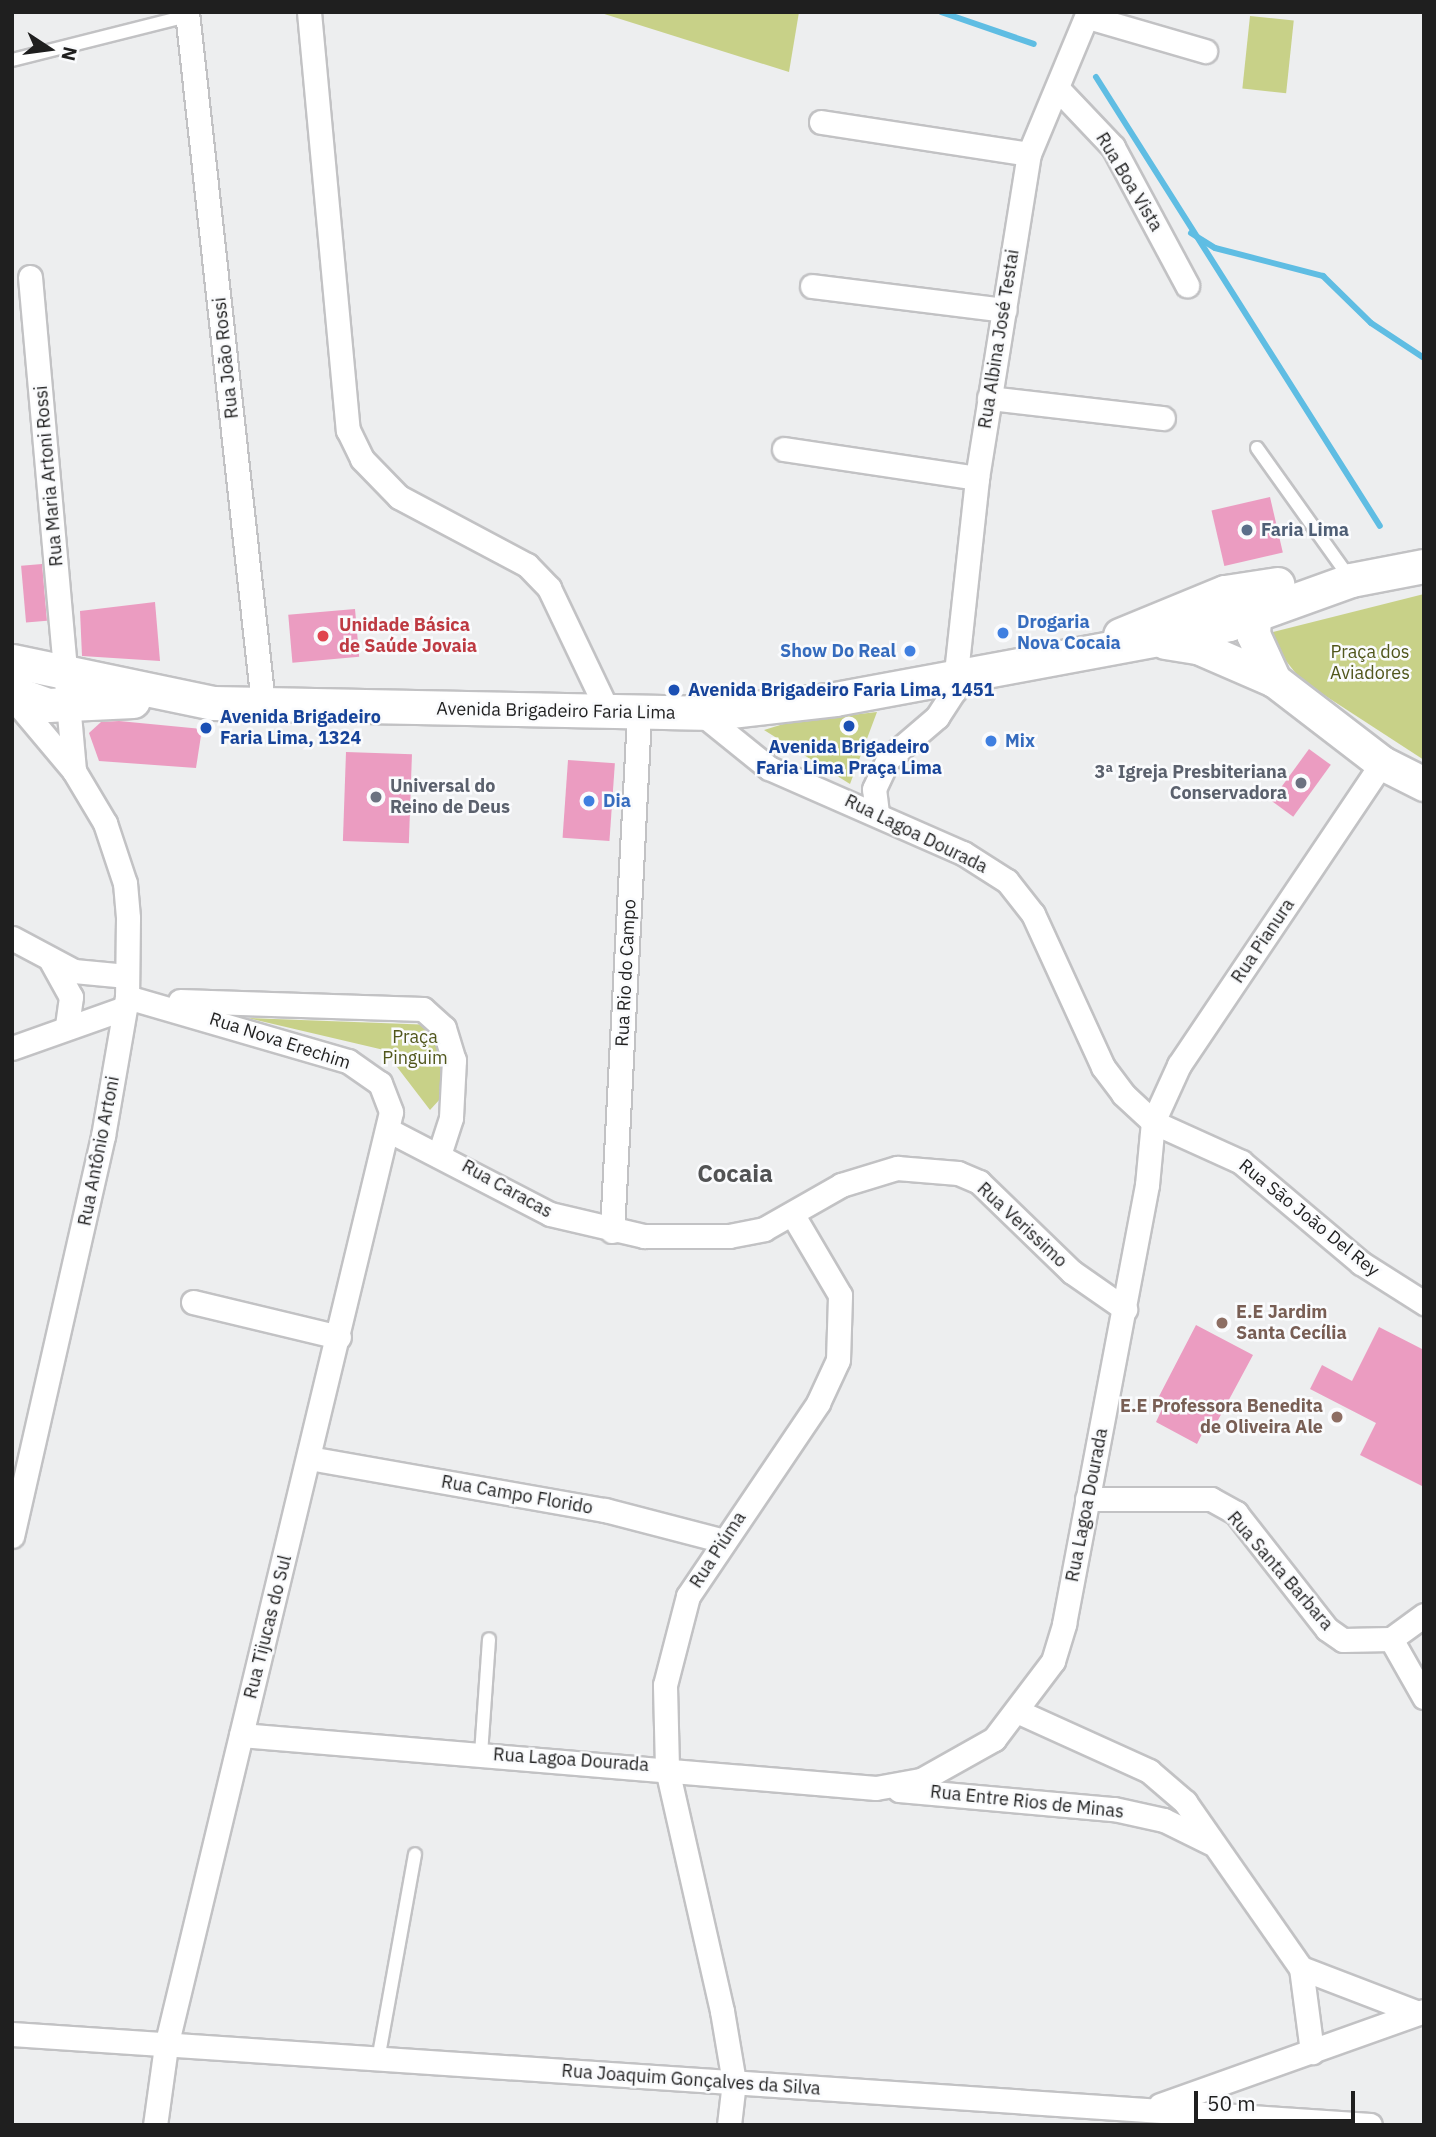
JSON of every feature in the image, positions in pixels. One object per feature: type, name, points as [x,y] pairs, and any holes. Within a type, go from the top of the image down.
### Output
[{"type":"main road","name":"Avenida Brigadeiro Faria Lima","points":[[1099,646],[1164,613],[1254,602],[1424,566]]},
{"type":"main road","name":"Avenida Brigadeiro Faria Lima","points":[[14,678],[48,705],[68,690],[263,704],[624,715],[702,714],[922,684],[1099,646],[1149,640],[1254,602]]},
{"type":"main road","points":[[1254,602],[1257,652],[1274,680]]},
{"type":"main road","points":[[1149,640],[1198,648],[1274,680],[1381,764],[1424,784]]},
{"type":"street","points":[[309,12],[348,430],[362,459],[399,497],[527,565],[549,588],[624,715]]},
{"type":"street","name":"Rua João Rossi","points":[[187,14],[263,704]]},
{"type":"street","points":[[1088,15],[1205,51]]},
{"type":"street","name":"Rua Albina José Testai","points":[[956,677],[977,478],[1029,154],[1088,15]]},
{"type":"street","name":"Rua Boa Vista","points":[[1058,89],[1113,147],[1187,285]]},
{"type":"street","points":[[821,122],[1029,154]]},
{"type":"street","name":"Rua Maria Artoni Rossi","points":[[30,277],[68,690]]},
{"type":"street","points":[[812,286],[1005,310]]},
{"type":"street","points":[[989,398],[1163,418]]},
{"type":"street","points":[[784,449],[977,478]]},
{"type":"street","points":[[877,813],[879,772],[947,705],[956,677]]},
{"type":"street","name":"Rua Antônio Artoni","points":[[12,1536],[62,1330],[127,994],[119,863],[105,823],[14,678]]},
{"type":"street","points":[[922,684],[923,728]]},
{"type":"street","name":"Rua Antônio Artoni","points":[[68,690],[74,771]]},
{"type":"street","name":"Rua Lagoa Dourada","points":[[241,1735],[667,1768],[876,1788],[920,1780],[958,1763],[1019,1712],[1053,1661],[1125,1309],[1153,1122],[1104,1067],[1033,914],[1007,881],[877,813],[769,768],[702,714]]},
{"type":"street","name":"Rua Rio do Campo","points":[[612,1231],[624,715]]},
{"type":"street","name":"Rua Pianura","points":[[1153,1122],[1179,1065],[1381,764]]},
{"type":"street","points":[[12,938],[51,961],[127,994]]},
{"type":"street","points":[[51,961],[71,997],[67,1025]]},
{"type":"street","name":"Rua Nova Erechim","points":[[12,1048],[67,1025],[127,994],[348,1061],[380,1083],[390,1130]]},
{"type":"street","points":[[156,1001],[423,1009],[444,1028],[454,1060],[451,1118],[440,1152]]},
{"type":"street","name":"Rua São João Del Rey","points":[[1153,1122],[1241,1162],[1362,1263],[1424,1303]]},
{"type":"street","name":"Rua Caracas","points":[[390,1130],[440,1152],[550,1214],[612,1231],[729,1236],[794,1217]]},
{"type":"street","name":"Rua Tijucas do Sul","points":[[155,2125],[166,2046],[390,1130]]},
{"type":"street","name":"Rua Verissimo","points":[[794,1217],[866,1175],[897,1168],[958,1173],[979,1182],[1072,1272],[1125,1309]]},
{"type":"street","name":"Rua Piúma","points":[[729,2125],[734,2082],[667,1768],[665,1685],[674,1637],[688,1596],[818,1403],[838,1360],[840,1295],[822,1255],[794,1217]]},
{"type":"street","points":[[193,1302],[339,1337]]},
{"type":"street","name":"Rua Campo Florido","points":[[309,1458],[605,1510],[724,1541]]},
{"type":"street","name":"Rua Santa Barbara","points":[[1087,1499],[1211,1499],[1236,1513],[1327,1629],[1343,1640],[1391,1639]]},
{"type":"street","points":[[1424,1615],[1391,1639],[1424,1697]]},
{"type":"street","name":"Rua Entre Rios de Minas","points":[[1019,1712],[1149,1771],[1185,1801],[1301,1968],[1311,2052]]},
{"type":"street","name":"Rua Entre Rios de Minas","points":[[876,1788],[1114,1809],[1164,1820],[1214,1844]]},
{"type":"street","points":[[1301,1968],[1421,2012]]},
{"type":"street","points":[[1149,2109],[1421,2012]]},
{"type":"street","name":"Rua Joaquim Gonçalves da Silva","points":[[12,2034],[1370,2125]]},
{"type":"lane","points":[[12,60],[187,14]]},
{"type":"lane","points":[[1257,448],[1351,580]]},
{"type":"lane","points":[[481,1754],[489,1639]]},
{"type":"lane","points":[[377,2060],[415,1854]]},
{"type":"green space","points":[[598,12],[799,12],[789,72]]},
{"type":"green space","points":[[1250,16],[1294,21],[1286,93],[1242,89]]},
{"type":"green space","name":"Praça dos Aviadores","points":[[1424,594],[1424,760],[1301,680],[1265,634]]},
{"type":"green space","points":[[877,712],[850,784],[764,730],[790,722]]},
{"type":"green space","name":"Praça Pinguim","points":[[248,1018],[434,1025],[447,1071],[441,1098],[430,1110],[384,1050]]},
{"type":"building","name":"Faria Lima","points":[[1270,497],[1283,553],[1224,566],[1212,510]]},
{"type":"building","points":[[42,564],[47,621],[26,623],[21,566]]},
{"type":"building","points":[[155,602],[160,661],[82,656],[80,611]]},
{"type":"building","name":"Unidade Básica de Saúde Jovaia","points":[[355,609],[359,657],[292,663],[288,615]]},
{"type":"building","points":[[119,721],[202,729],[196,768],[99,761],[89,733],[101,722]]},
{"type":"building","name":"3ª Igreja Presbiteriana Conservadora","points":[[1309,749],[1331,765],[1293,817],[1271,801]]},
{"type":"building","name":"Universal do Reino de Deus","points":[[346,752],[412,754],[409,843],[343,841]]},
{"type":"building","name":"Dia","points":[[568,760],[615,763],[609,841],[563,838]]},
{"type":"building","points":[[1196,1325],[1253,1355],[1210,1435],[1203,1432],[1197,1444],[1156,1422],[1162,1409],[1154,1406]]},
{"type":"building","points":[[1379,1327],[1424,1350],[1424,1487],[1360,1455],[1376,1423],[1310,1389],[1322,1365],[1352,1381]]},
{"type":"waterway","points":[[941,12],[1034,44]]},
{"type":"waterway","points":[[1096,77],[1380,526]]},
{"type":"waterway","points":[[1191,233],[1215,248],[1323,276],[1371,323],[1424,358]]},
{"type":"place","name":"Faria Lima","points":[[1247,530]]},
{"type":"place","name":"Drogaria Nova Cocaia","points":[[1003,633]]},
{"type":"place","name":"Unidade Básica de Saúde Jovaia","points":[[323,636]]},
{"type":"place","name":"Show Do Real","points":[[910,651]]},
{"type":"place","name":"Avenida Brigadeiro Faria Lima, 1451","points":[[674,690]]},
{"type":"place","name":"Avenida Brigadeiro Faria Lima Praça Lima","points":[[849,726]]},
{"type":"place","name":"Avenida Brigadeiro Faria Lima, 1324","points":[[206,728]]},
{"type":"place","name":"Mix","points":[[991,741]]},
{"type":"place","name":"3ª Igreja Presbiteriana Conservadora","points":[[1301,783]]},
{"type":"place","name":"Universal do Reino de Deus","points":[[376,797]]},
{"type":"place","name":"Dia","points":[[589,801]]},
{"type":"place","name":"E.E Jardim Santa Cecília","points":[[1222,1323]]},
{"type":"place","name":"E.E Professora Benedita de Oliveira Ale","points":[[1337,1417]]},
{"type":"district","name":"Cocaia","points":[[735,1174]]}]
